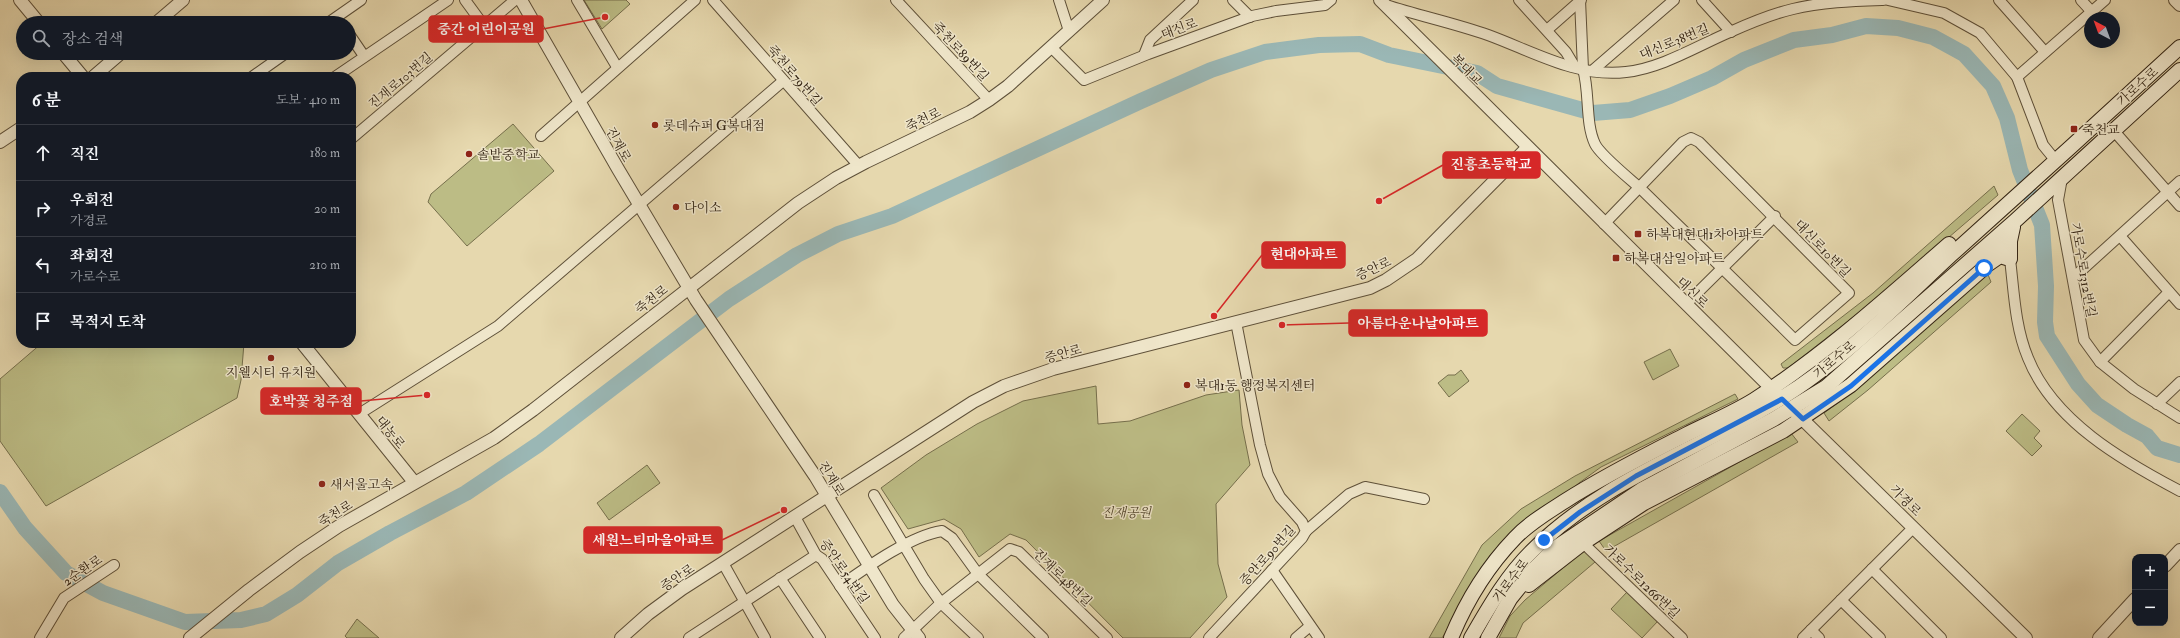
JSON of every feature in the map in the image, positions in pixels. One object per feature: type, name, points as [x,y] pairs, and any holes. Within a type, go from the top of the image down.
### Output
[{"type":"main road","name":"가로수로","points":[[1471,638],[1505,583],[1532,551],[1580,512],[1636,476],[1782,399],[1816,374],[1875,325],[2180,47]]},
{"type":"main road","name":"가로수로","points":[[1488,638],[1510,599],[1534,569],[1555,548],[1641,490],[1793,409],[1826,387],[1861,358],[2015,221],[2180,70]]},
{"type":"main road","points":[[1547,513],[1604,478],[1751,401],[1792,375],[1858,323],[1972,224],[2008,203]]},
{"type":"main road","points":[[1510,599],[1583,543],[1644,503],[1784,431],[1851,386],[1996,257],[2004,256],[2010,259],[2010,242],[2015,221]]},
{"type":"main road","points":[[1984,268],[2015,221]]},
{"type":"main road","points":[[1547,513],[1636,476]]},
{"type":"main road","name":"가로수로","points":[[1451,638],[1465,609],[1497,558],[1516,536],[1547,513]]},
{"type":"street","points":[[20,0],[33,16]]},
{"type":"street","points":[[164,16],[183,0]]},
{"type":"street","points":[[344,16],[361,0]]},
{"type":"street","points":[[342,72],[448,0]]},
{"type":"street","points":[[465,0],[484,26]]},
{"type":"street","name":"진재로103번길","points":[[356,135],[515,0]]},
{"type":"street","name":"진재로","points":[[520,0],[696,300],[826,497],[912,635]]},
{"type":"street","points":[[577,0],[617,67]]},
{"type":"street","points":[[541,136],[617,67],[695,0]]},
{"type":"street","name":"죽천로79번길","points":[[713,0],[859,166]]},
{"type":"street","points":[[1059,0],[1069,31]]},
{"type":"street","name":"죽천로","points":[[190,638],[249,590],[332,531],[414,482],[494,438],[577,376],[798,203],[859,166],[970,112],[989,100],[1104,0]]},
{"type":"street","points":[[1144,55],[1150,40],[1193,0]]},
{"type":"street","points":[[1233,0],[1250,17]]},
{"type":"street","name":"대신로","points":[[1051,47],[1084,80],[1144,55],[1250,17],[1276,11],[1325,5],[1331,0]]},
{"type":"street","points":[[1519,0],[1584,72]]},
{"type":"street","points":[[1547,30],[1580,0]]},
{"type":"street","points":[[1580,0],[1584,72]]},
{"type":"street","points":[[1584,72],[1674,0]]},
{"type":"street","points":[[1702,0],[1731,32]]},
{"type":"street","name":"대신로38번길","points":[[1386,3],[1421,16],[1448,22],[1584,72],[1626,72],[1650,66],[1731,32],[1811,3],[1883,0]]},
{"type":"street","points":[[1888,0],[1944,13],[1980,33],[2018,77],[2043,145],[2056,161]]},
{"type":"street","points":[[2081,0],[2092,12],[2105,0]]},
{"type":"street","points":[[2175,0],[2180,5]]},
{"type":"street","name":"죽천로89번길","points":[[898,1],[989,100]]},
{"type":"street","points":[[2001,2],[2045,52]]},
{"type":"street","name":"복대교","points":[[1386,3],[1527,148]]},
{"type":"street","points":[[2018,77],[2084,19]]},
{"type":"street","points":[[356,44],[364,56]]},
{"type":"street","points":[[69,60],[79,72]]},
{"type":"street","points":[[99,72],[113,60]]},
{"type":"street","points":[[259,72],[276,60]]},
{"type":"street","name":"대신로10번길","points":[[1584,72],[1592,135],[1596,146],[1795,340],[1849,293],[1775,216],[1699,142],[1691,138],[1683,142],[1639,187]]},
{"type":"street","points":[[359,414],[498,326],[783,81]]},
{"type":"street","points":[[0,142],[16,131]]},
{"type":"street","points":[[2114,131],[2180,206]]},
{"type":"street","name":"대신로","points":[[1527,148],[1772,388]]},
{"type":"street","name":"증안로","points":[[621,638],[648,614],[723,563],[973,402],[1004,386],[1053,369],[1370,288],[1386,280],[1417,259],[1527,148]]},
{"type":"street","name":"가로수로1312번길","points":[[2062,178],[2058,200],[2084,340],[2100,362],[2134,389],[2180,418]]},
{"type":"street","points":[[2073,278],[2180,181]]},
{"type":"street","points":[[1604,224],[1639,187]]},
{"type":"street","points":[[1686,304],[1775,216]]},
{"type":"street","points":[[2120,236],[2180,304]]},
{"type":"street","points":[[2010,259],[2020,333],[2028,358],[2055,403],[2084,431],[2144,472],[2180,491]]},
{"type":"street","points":[[2100,362],[2169,292]]},
{"type":"street","name":"증안로90번길","points":[[1209,638],[1302,538],[1306,530],[1302,522],[1280,497],[1268,474],[1260,445],[1236,322]]},
{"type":"street","name":"대농로","points":[[306,348],[414,482]]},
{"type":"street","points":[[2157,404],[2180,382]]},
{"type":"street","name":"가경로","points":[[1772,388],[2020,636]]},
{"type":"street","points":[[1306,530],[1349,494],[1365,487],[1424,499]]},
{"type":"street","points":[[874,495],[924,579],[941,603],[978,638]]},
{"type":"street","name":"증안로54번길","points":[[795,517],[816,555],[822,559],[875,638]]},
{"type":"street","points":[[1803,638],[1913,528]]},
{"type":"street","points":[[840,586],[869,566],[927,533],[942,531],[952,538],[978,574],[1043,638]]},
{"type":"street","name":"가로수로1266번길","points":[[1583,543],[1682,638]]},
{"type":"street","name":"진재로48번길","points":[[912,635],[941,603],[1010,550],[1019,552],[1106,638]]},
{"type":"street","points":[[2168,563],[2180,550]]},
{"type":"street","points":[[689,638],[816,555]]},
{"type":"street","points":[[723,563],[743,602],[765,638]]},
{"type":"street","name":"2순환로","points":[[40,638],[64,598],[114,565]]},
{"type":"street","points":[[1872,569],[1941,638]]},
{"type":"street","points":[[1272,570],[1319,638]]},
{"type":"street","points":[[780,578],[817,634]]},
{"type":"street","points":[[1841,600],[1880,638]]},
{"type":"street","points":[[2099,638],[2132,602]]},
{"type":"street","points":[[1296,638],[1310,626]]},
{"type":"street","points":[[1811,630],[1819,638]]},
{"type":"green space","points":[[584,0],[626,0],[630,4],[602,29]]},
{"type":"green space","points":[[513,124],[554,171],[467,246],[428,202],[431,194]]},
{"type":"green space","points":[[1994,186],[1998,195],[1884,293],[1788,368],[1783,368],[1781,364],[1873,293]]},
{"type":"green space","points":[[1987,272],[1991,282],[1868,390],[1829,421],[1824,413],[1862,385]]},
{"type":"green space","points":[[36,348],[244,348],[241,380],[237,398],[46,506],[0,441],[0,379]]},
{"type":"green space","points":[[1670,349],[1679,366],[1653,380],[1644,362]]},
{"type":"green space","points":[[1461,370],[1469,381],[1449,397],[1438,383],[1448,375],[1455,375]]},
{"type":"green space","name":"진재공원","points":[[1096,386],[1098,424],[1130,421],[1206,395],[1239,390],[1242,425],[1250,465],[1216,504],[1218,564],[1227,597],[1190,638],[1123,638],[1026,540],[1010,534],[979,557],[961,529],[944,519],[908,529],[881,488],[926,455],[977,424],[1023,401]]},
{"type":"green space","points":[[1735,394],[1738,399],[1601,467],[1579,483],[1494,554],[1442,638],[1429,638],[1482,545],[1521,509],[1575,476]]},
{"type":"green space","points":[[2022,414],[2040,431],[2034,438],[2042,446],[2032,456],[2006,431]]},
{"type":"green space","points":[[1791,433],[1798,442],[1606,551],[1599,541]]},
{"type":"green space","points":[[647,465],[660,483],[609,520],[597,503]]},
{"type":"green space","points":[[1584,550],[1595,562],[1523,623],[1516,638],[1499,638],[1510,616],[1525,600]]},
{"type":"green space","points":[[1627,592],[1658,621],[1642,638],[1611,609]]},
{"type":"green space","points":[[357,619],[379,638],[347,638],[345,636]]},
{"type":"waterway","points":[[0,492],[25,528],[66,573],[103,593],[185,622],[241,620],[266,614],[297,595],[338,563],[390,533],[466,493],[539,444],[729,299],[797,255],[838,234],[892,216],[1211,70],[1265,52],[1319,45],[1360,44],[1389,55],[1477,73],[1497,86],[1593,113],[1630,110],[1670,96],[1712,78],[1744,60],[1794,40],[1832,35],[1866,26],[1898,28],[1933,37],[1964,54],[1993,86],[2007,118],[2020,170],[2042,225],[2046,286],[2045,322],[2047,336],[2078,384],[2097,405],[2147,436],[2157,448],[2180,455]]},
{"type":"place","name":"중간 어린이공원","points":[[605,17]]},
{"type":"place","name":"롯데슈퍼 G복대점","points":[[655,125]]},
{"type":"place","name":"죽천교","points":[[2074,129]]},
{"type":"place","name":"솔밭중학교","points":[[469,154]]},
{"type":"place","name":"진흥초등학교","points":[[1379,201]]},
{"type":"place","name":"다이소","points":[[676,207]]},
{"type":"place","name":"하복대현대1차아파트","points":[[1638,234]]},
{"type":"place","name":"하복대삼일아파트","points":[[1616,258]]},
{"type":"place","name":"현대아파트","points":[[1214,316]]},
{"type":"place","name":"아름다운나날아파트","points":[[1282,325]]},
{"type":"place","name":"지웰시티 유치원","points":[[271,358]]},
{"type":"place","name":"복대1동 행정복지센터","points":[[1187,385]]},
{"type":"place","name":"호박꽃 청주점","points":[[427,395]]},
{"type":"place","name":"새서울고속","points":[[322,484]]},
{"type":"place","name":"세원느티마을아파트","points":[[784,510]]},
{"type":"route","points":[[1544,540],[1607,493],[1699,442],[1782,399],[1803,419],[1851,386],[1941,308],[1984,268]]}]
